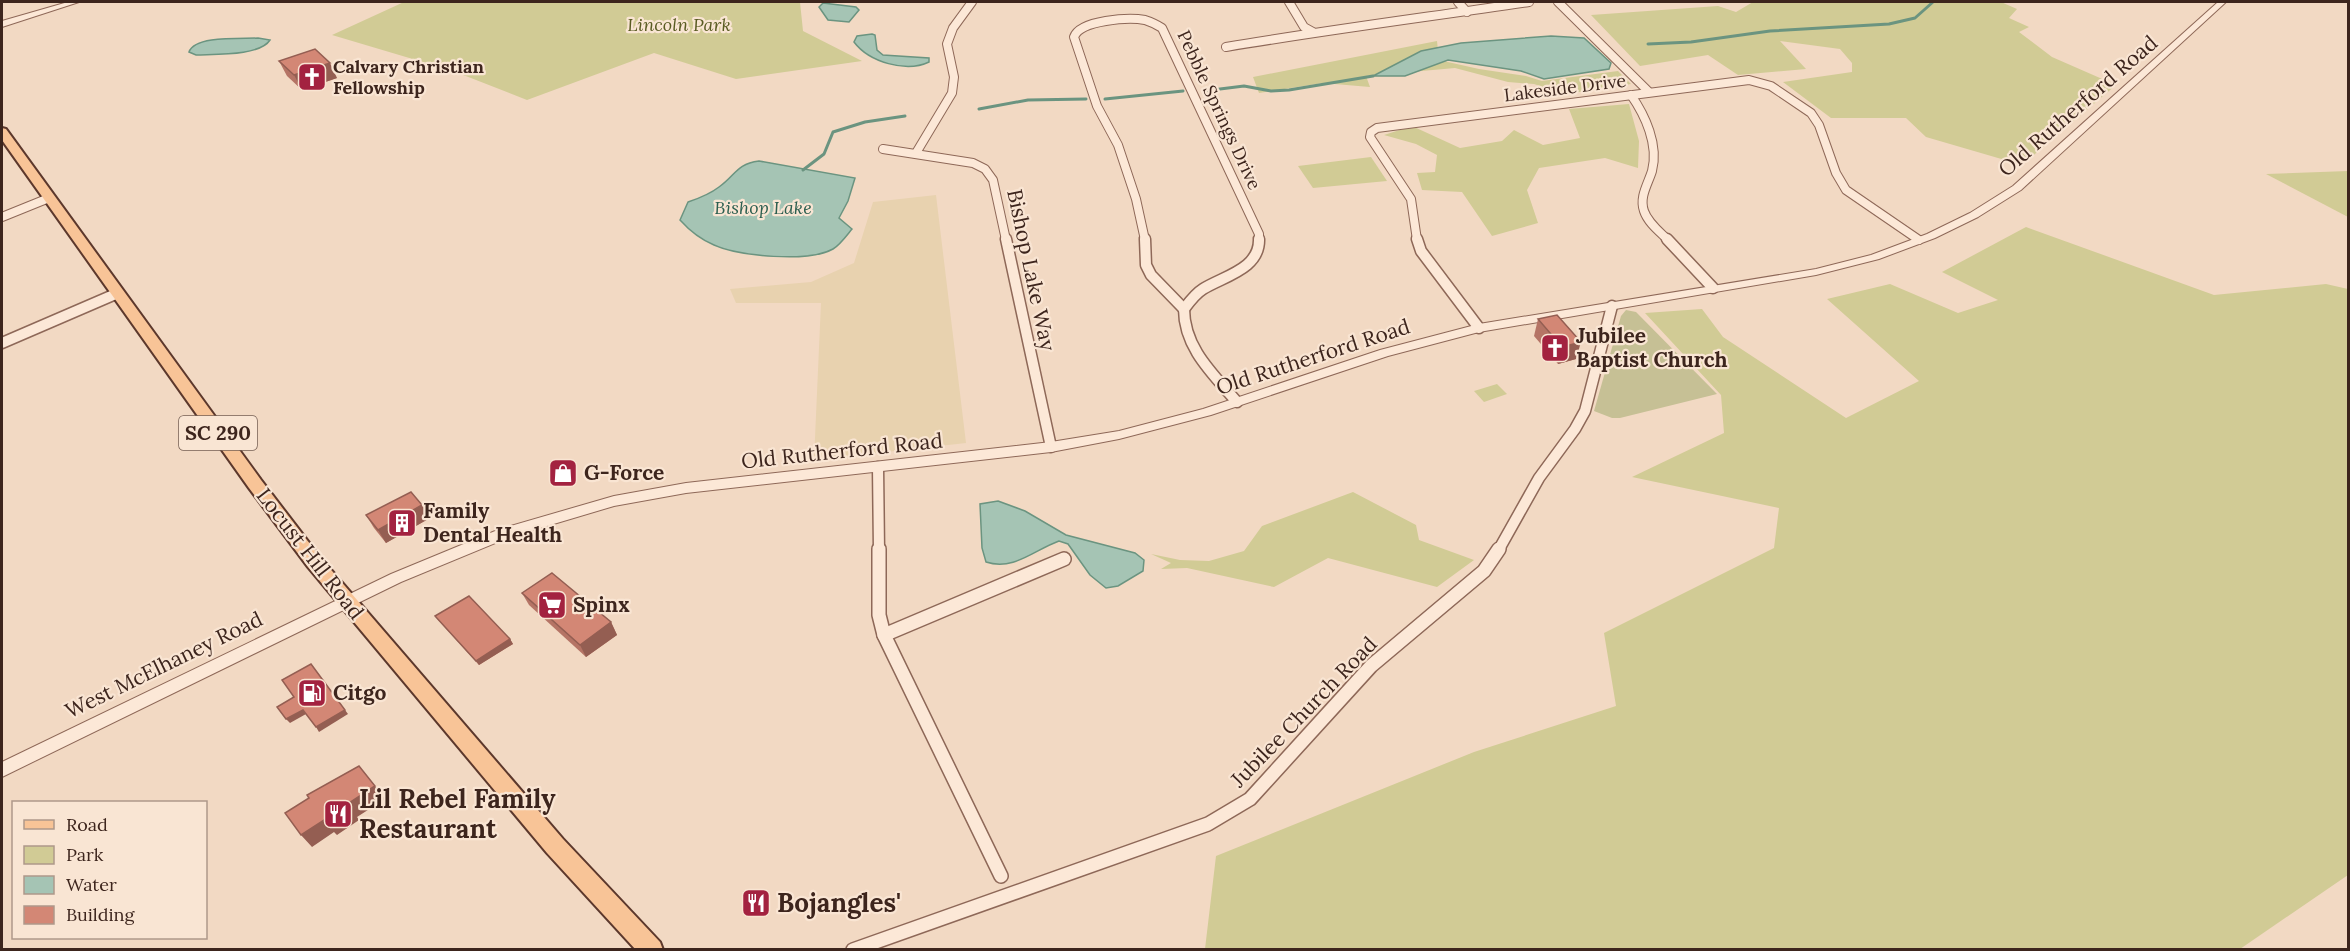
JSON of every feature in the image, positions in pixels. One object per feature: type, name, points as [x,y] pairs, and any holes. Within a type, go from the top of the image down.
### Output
[{"type":"main road","name":"Locust Hill Road","points":[[2,132],[255,484],[346,602],[555,846],[652,950]]},
{"type":"street","points":[[2,24],[75,2]]},
{"type":"street","points":[[916,153],[952,93],[954,77],[947,44],[952,28],[972,2]]},
{"type":"street","points":[[1289,2],[1304,27],[1314,32]]},
{"type":"street","points":[[1458,2],[1467,12]]},
{"type":"street","points":[[1226,47],[1314,32],[1344,30],[1529,2]]},
{"type":"street","points":[[1558,2],[1648,92]]},
{"type":"street","name":"Old Rutherford Road","points":[[346,602],[453,553],[505,533],[614,501],[686,488],[1050,447],[1163,425],[1384,353],[1479,328],[1835,268],[1875,257],[1974,215],[2031,177],[2222,2]]},
{"type":"street","name":"Pebble Springs Drive","points":[[1141,19],[1154,22],[1162,28],[1259,234],[1261,247],[1255,258],[1239,270],[1196,294],[1184,309],[1151,275],[1146,265],[1144,229],[1136,199],[1118,145],[1097,106],[1078,48],[1075,33],[1081,28],[1141,19]]},
{"type":"street","name":"Lakeside Drive","points":[[1479,328],[1421,251],[1415,234],[1411,199],[1371,140],[1371,132],[1377,128],[1648,92],[1749,80],[1760,81],[1807,110],[1816,120],[1839,181],[1846,190],[1919,240]]},
{"type":"street","points":[[1631,95],[1639,104],[1654,153],[1652,168],[1641,199],[1642,209],[1648,219],[1713,288]]},
{"type":"street","name":"Bishop Lake Way","points":[[883,149],[974,163],[985,169],[993,180],[1050,447]]},
{"type":"street","points":[[2,217],[50,198]]},
{"type":"street","points":[[2,343],[118,293]]},
{"type":"street","name":"Jubilee Church Road","points":[[853,950],[1187,832],[1230,813],[1250,799],[1371,666],[1471,584],[1497,554],[1539,478],[1575,429],[1585,411],[1612,306]]},
{"type":"street","points":[[1184,309],[1184,321],[1191,343],[1237,402]]},
{"type":"street","points":[[878,467],[879,604],[884,635],[1001,876]]},
{"type":"street","points":[[884,635],[1064,558]]},
{"type":"street","name":"West McElhaney Road","points":[[2,770],[346,602]]},
{"type":"shaded area","points":[[936,195],[966,443],[814,460],[821,303],[736,303],[730,289],[811,282],[854,263],[873,202]]},
{"type":"shaded area","points":[[1626,310],[1636,312],[1717,394],[1620,418],[1612,418],[1594,411],[1621,316]]},
{"type":"green space","name":"Lincoln Park","points":[[404,2],[800,2],[803,31],[862,61],[736,79],[654,53],[527,100],[453,71],[332,35]]},
{"type":"green space","points":[[1753,2],[2001,2],[2017,9],[2009,18],[2029,27],[2019,32],[2052,57],[2116,85],[2022,165],[1926,137],[1906,118],[1831,118],[1783,82],[1852,72],[1852,63],[1840,49],[1780,41],[1806,69],[1738,75],[1708,55],[1640,66],[1591,15],[1718,6],[1736,12]]},
{"type":"green space","points":[[1437,41],[1439,60],[1479,69],[1526,76],[1542,81],[1618,71],[1631,84],[1584,92],[1558,92],[1534,84],[1508,82],[1455,68],[1366,76],[1370,87],[1323,83],[1259,93],[1253,77]]},
{"type":"green space","points":[[1629,104],[1639,141],[1638,168],[1605,158],[1539,168],[1527,190],[1538,223],[1492,236],[1462,192],[1422,190],[1417,173],[1435,172],[1437,155],[1416,144],[1384,135],[1412,126],[1460,148],[1502,141],[1514,130],[1543,145],[1580,138],[1569,109]]},
{"type":"green space","points":[[1371,157],[1387,181],[1313,188],[1298,166]]},
{"type":"green space","points":[[2348,171],[2348,217],[2266,174]]},
{"type":"green space","points":[[2026,227],[2214,295],[2326,284],[2348,289],[2348,875],[2240,949],[1205,949],[1216,856],[1474,752],[1616,706],[1604,633],[1774,548],[1779,508],[1632,477],[1724,433],[1721,395],[1645,313],[1702,309],[1723,337],[1846,418],[1919,381],[1827,299],[1890,284],[1958,313],[1998,300],[1942,272]]},
{"type":"green space","points":[[1497,384],[1507,394],[1484,402],[1474,391]]},
{"type":"green space","points":[[1353,492],[1416,525],[1419,540],[1474,560],[1437,587],[1328,558],[1274,587],[1187,568],[1161,569],[1171,563],[1151,554],[1180,560],[1209,561],[1244,551],[1262,526]]},
{"type":"water","points":[[823,3],[856,7],[859,10],[849,22],[828,20],[819,7]]},
{"type":"water","points":[[875,35],[877,50],[883,55],[929,58],[929,62],[899,66],[878,60],[854,42],[857,36]]},
{"type":"water","points":[[1551,36],[1584,38],[1611,63],[1609,69],[1544,79],[1521,71],[1448,60],[1405,76],[1373,76],[1421,51],[1461,43]]},
{"type":"water","points":[[258,38],[270,40],[265,45],[247,52],[196,55],[189,52],[193,47],[209,40]]},
{"type":"water","name":"Bishop Lake","points":[[759,161],[855,178],[848,201],[839,218],[852,229],[838,245],[822,253],[807,256],[756,255],[725,249],[709,243],[680,220],[688,202],[716,189],[745,165]]},
{"type":"water","points":[[998,501],[1025,511],[1066,535],[1135,553],[1144,560],[1143,571],[1118,586],[1106,588],[1090,575],[1068,544],[1059,541],[1015,562],[996,564],[986,562],[982,548],[980,504]]},
{"type":"building","points":[[315,49],[330,63],[294,75],[279,61]]},
{"type":"building","points":[[1557,315],[1581,342],[1562,347],[1538,319]]},
{"type":"building","points":[[411,492],[422,505],[378,530],[366,515]]},
{"type":"building","points":[[552,573],[611,622],[580,645],[522,593]]},
{"type":"building","points":[[469,596],[510,639],[476,661],[435,616]]},
{"type":"building","name":"Citgo","points":[[311,664],[345,710],[316,727],[303,710],[286,719],[277,707],[294,697],[282,680]]},
{"type":"building","points":[[359,766],[375,786],[346,805],[348,808],[326,823],[324,820],[301,835],[285,813],[309,798],[307,795]]},
{"type":"waterway","points":[[1648,44],[1691,42],[1770,31],[1889,24],[1915,18],[1933,2]]},
{"type":"waterway","points":[[1204,91],[1244,86],[1271,91],[1289,90],[1373,76]]},
{"type":"waterway","points":[[1105,99],[1183,91]]},
{"type":"waterway","points":[[979,109],[1028,100],[1086,99]]},
{"type":"waterway","points":[[803,170],[824,154],[833,132],[865,122],[905,116]]},
{"type":"place","name":"Calvary Christian Fellowship","points":[[312,77]]},
{"type":"place","name":"Jubilee Baptist Church","points":[[1555,348]]},
{"type":"place","name":"G-Force","points":[[563,473]]},
{"type":"place","name":"Family Dental Health","points":[[402,523]]},
{"type":"place","name":"Spinx","points":[[552,605]]},
{"type":"place","name":"Citgo","points":[[312,693]]},
{"type":"place","name":"Lil Rebel Family Restaurant","points":[[338,814]]},
{"type":"place","name":"Bojangles'","points":[[756,903]]}]
